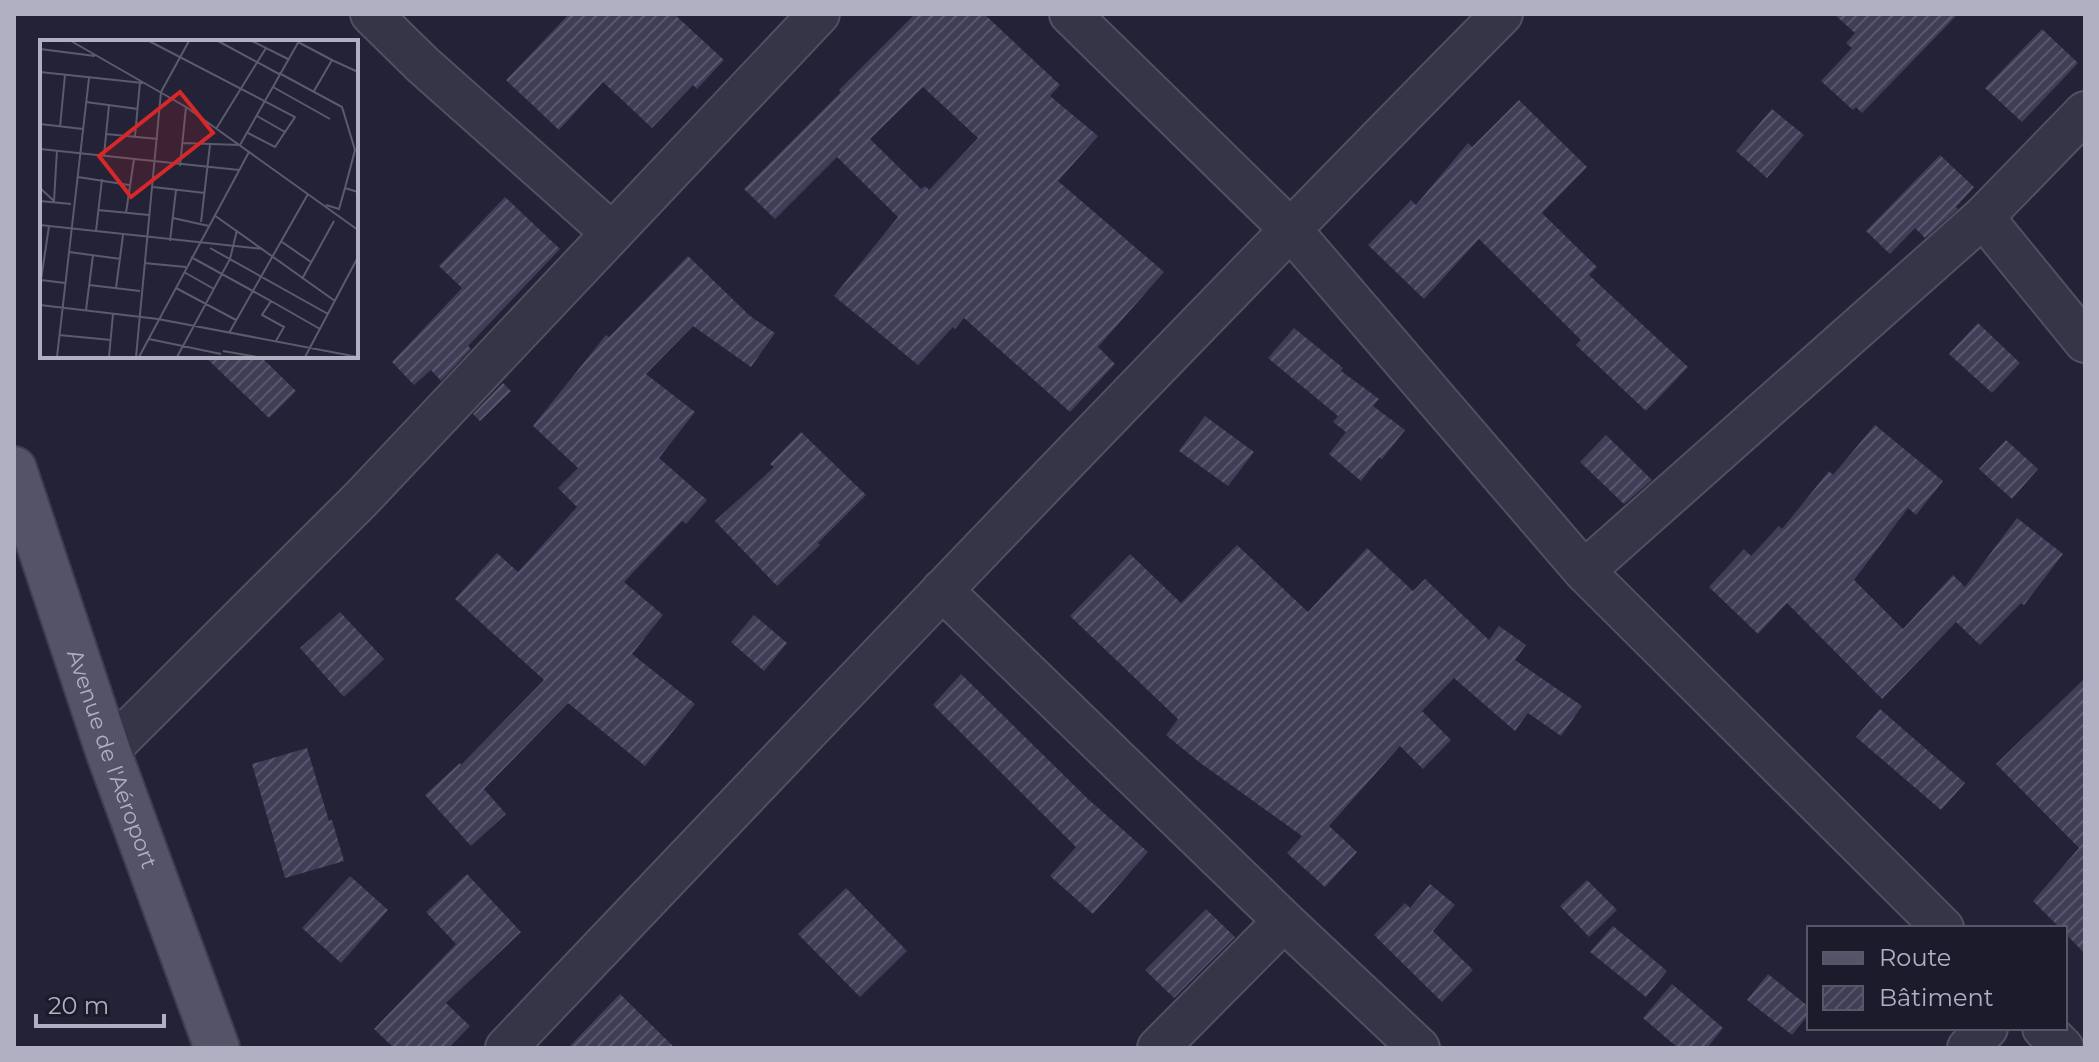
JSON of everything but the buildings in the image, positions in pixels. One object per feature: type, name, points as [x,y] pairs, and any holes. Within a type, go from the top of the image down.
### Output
[{"type":"main road","name":"Avenue de l'Aéroport","points":[[14,469],[108,751],[217,1048]]},
{"type":"street","points":[[371,14],[423,65],[612,233]]},
{"type":"street","points":[[108,751],[360,500],[819,14]]},
{"type":"street","points":[[1070,14],[1290,229],[1584,571],[1941,926]]},
{"type":"street","points":[[506,1048],[942,590],[1502,14]]},
{"type":"street","points":[[1584,571],[1983,217],[2085,112]]},
{"type":"street","points":[[1983,217],[2085,342]]},
{"type":"street","points":[[942,590],[1419,1048]]},
{"type":"street","points":[[1158,1048],[1284,921]]},
{"type":"street","points":[[1968,1048],[1985,1030]]},
{"type":"street","points":[[2045,1030],[2063,1048]]}]
